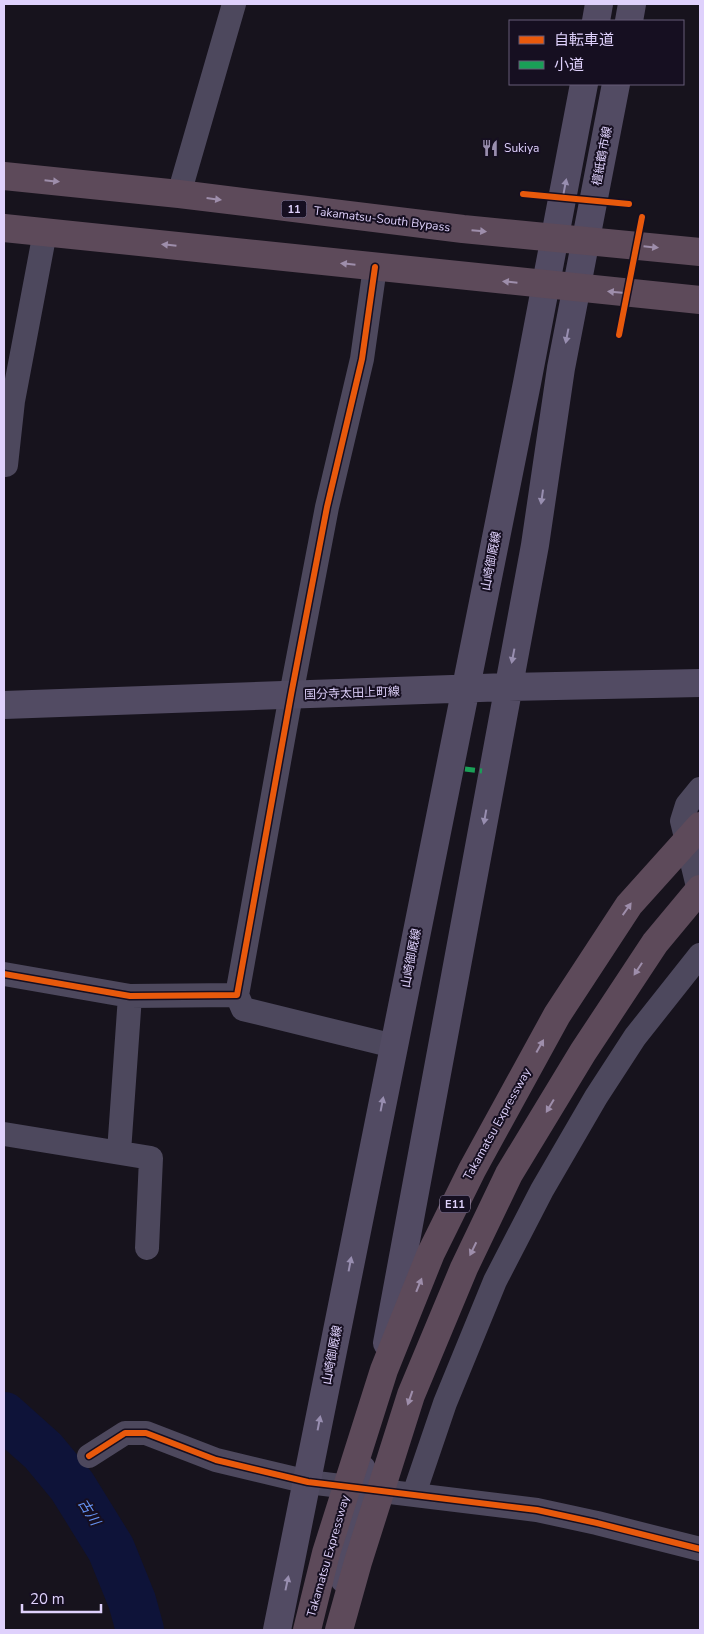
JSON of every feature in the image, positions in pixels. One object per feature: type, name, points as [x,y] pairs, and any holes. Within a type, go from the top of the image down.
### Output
[{"type":"highway","name":"Takamatsu-South Bypass","points":[[4,176],[179,194],[463,229],[700,252]]},
{"type":"highway","points":[[4,228],[700,300]]},
{"type":"highway","name":"Takamatsu Expressway","points":[[307,1630],[326,1553],[384,1370],[431,1253],[472,1170],[557,1015],[629,905],[700,826]]},
{"type":"highway","name":"E11","points":[[338,1630],[411,1395],[464,1268],[509,1174],[583,1052],[655,943],[700,889]]},
{"type":"main road","points":[[596,20],[599,4]]},
{"type":"main road","points":[[629,20],[632,4]]},
{"type":"main road","points":[[546,285],[584,85]]},
{"type":"main road","name":"檀紙鶴市線","points":[[576,288],[616,85]]},
{"type":"main road","name":"山崎御厩線","points":[[277,1630],[546,285]]},
{"type":"main road","points":[[338,1630],[358,1488],[398,1287],[494,773],[535,545],[561,368],[576,288]]},
{"type":"main road","name":"国分寺太田上町線","points":[[4,705],[508,687],[700,683]]},
{"type":"street","points":[[179,194],[234,4]]},
{"type":"street","points":[[6,465],[13,401],[45,232]]},
{"type":"street","points":[[376,267],[362,359],[327,507],[237,995],[243,1009],[394,1046]]},
{"type":"street","points":[[700,790],[687,804],[682,821],[700,895]]},
{"type":"street","points":[[414,1494],[444,1403],[495,1282],[542,1190],[596,1097],[635,1036],[700,955]]},
{"type":"street","points":[[4,974],[130,996],[237,995]]},
{"type":"street","points":[[119,1152],[130,996]]},
{"type":"street","points":[[4,1134],[151,1158],[147,1248]]},
{"type":"street","points":[[89,1456],[125,1433],[146,1433],[216,1460],[308,1482],[537,1510],[598,1523],[700,1549]]},
{"type":"waterway","name":"古川","points":[[4,1416],[43,1451],[72,1486],[111,1549],[132,1601],[140,1630]]},
{"type":"marked path","points":[[465,769],[482,771]]},
{"type":"cycle path","points":[[523,194],[629,204]]},
{"type":"cycle path","points":[[619,335],[642,217]]},
{"type":"cycle path","points":[[4,974],[130,996],[237,995],[327,507],[362,359],[375,267]]},
{"type":"cycle path","points":[[89,1456],[125,1433],[146,1433],[216,1460],[308,1482],[537,1510],[700,1549]]},
{"type":"place","name":"Sukiya","points":[[490,148]]}]
